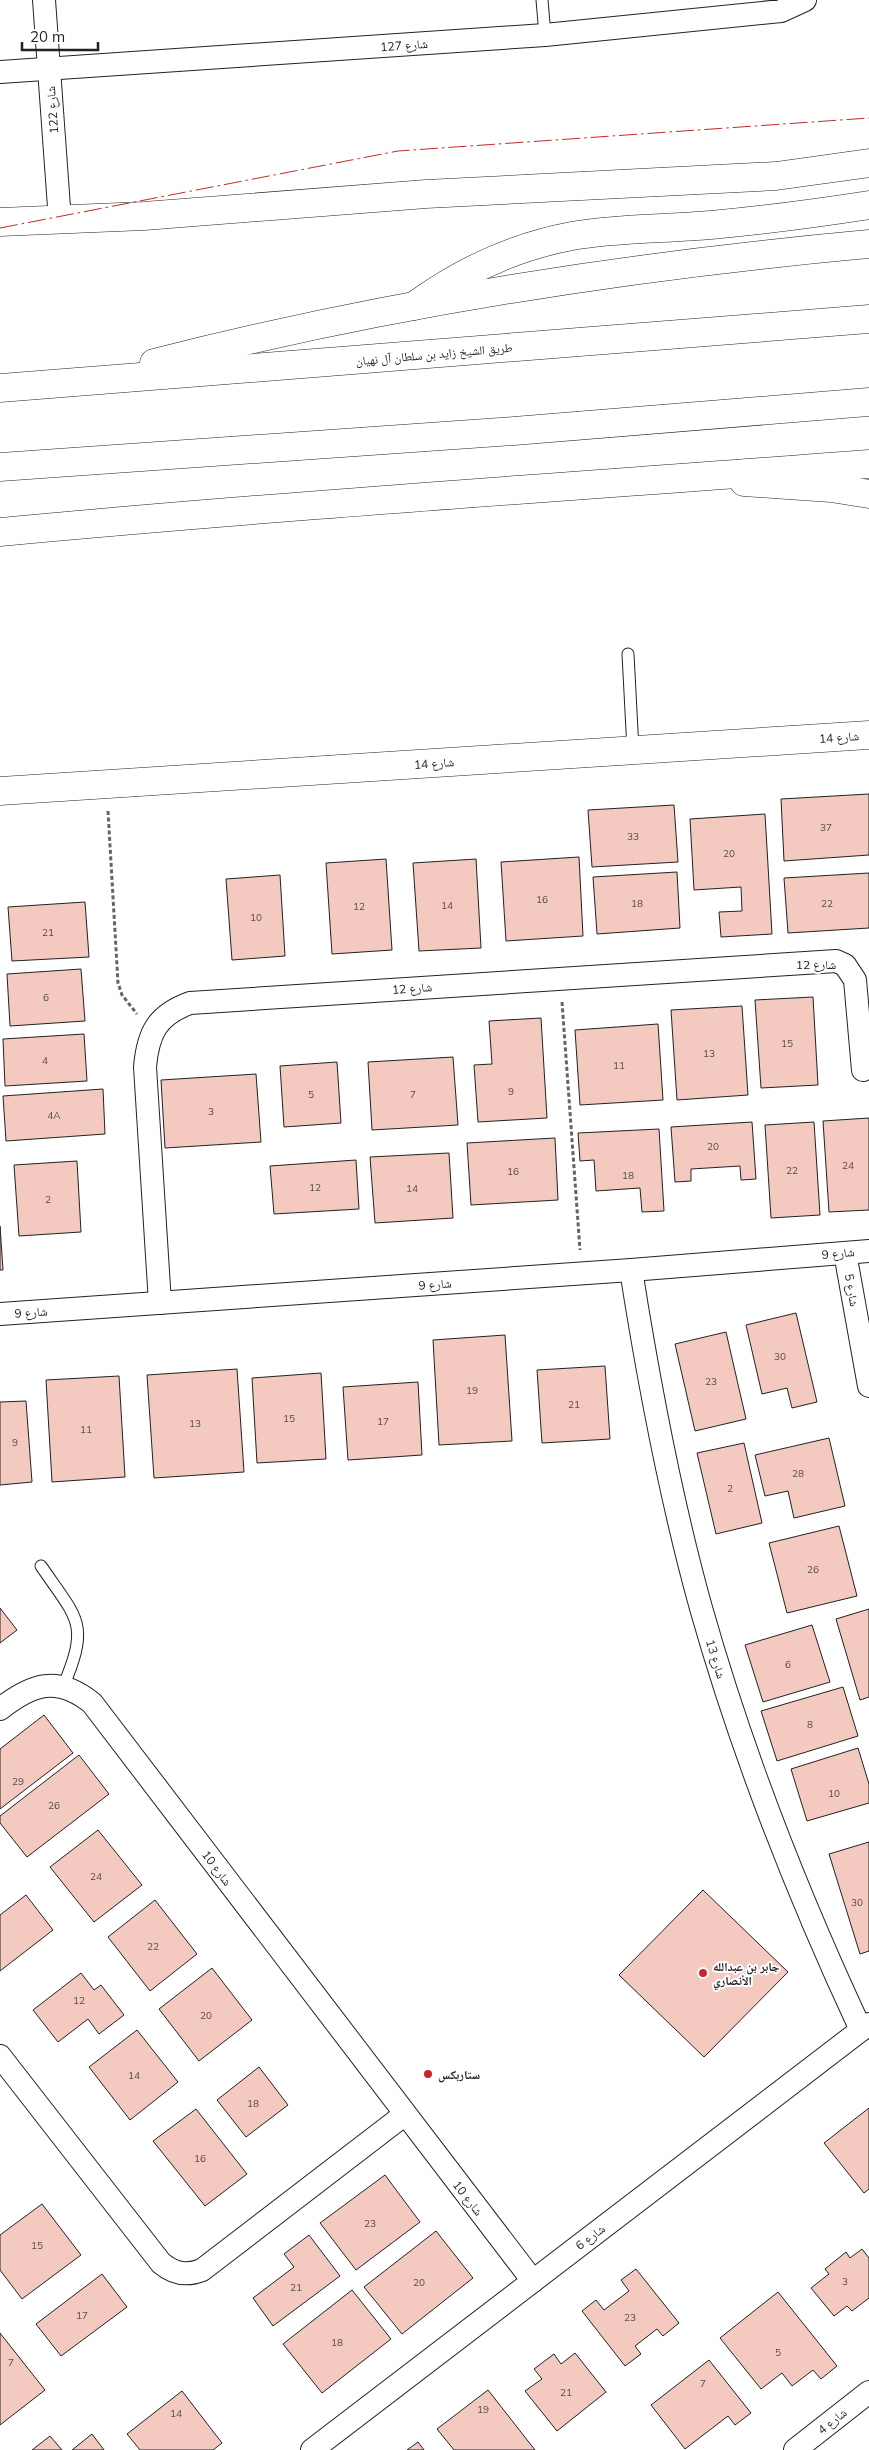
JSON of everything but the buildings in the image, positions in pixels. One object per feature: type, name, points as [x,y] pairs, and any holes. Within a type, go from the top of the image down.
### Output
[{"type":"main road","points":[[0,222],[60,221],[426,194],[776,176],[869,163]]},
{"type":"main road","points":[[414,306],[461,274],[487,261],[543,242],[596,233],[714,225],[869,205]]},
{"type":"main road","points":[[79,382],[199,352],[414,306],[640,269],[869,244]]},
{"type":"main road","name":"طريق الشيخ زايد بن سلطان آل نهيان","points":[[0,388],[869,319]]},
{"type":"main road","points":[[0,467],[514,431],[869,402]]},
{"type":"main road","points":[[0,532],[291,506],[698,479],[869,464]]},
{"type":"main road","points":[[698,479],[832,488],[869,494]]},
{"type":"main road","name":"شارع 14","points":[[0,791],[869,735]]},
{"type":"street","name":"شارع 122","points":[[44,0],[60,221]]},
{"type":"street","name":"شارع 127","points":[[0,72],[545,35],[781,11],[804,0]]},
{"type":"street","name":"شارع 12","points":[[160,1303],[145,1067],[146,1046],[157,1025],[178,1008],[190,1003],[836,961],[845,964],[863,992],[863,1070]]},
{"type":"street","name":"شارع 9","points":[[0,1314],[581,1274],[869,1251]]},
{"type":"street","name":"شارع 5","points":[[845,1253],[869,1386]]},
{"type":"street","name":"شارع 13","points":[[631,1270],[647,1371],[667,1472],[720,1674],[756,1781],[795,1882],[865,2027]]},
{"type":"street","name":"شارع 10","points":[[0,1709],[30,1689],[49,1685],[77,1692],[92,1703],[533,2282]]},
{"type":"street","name":"شارع 6","points":[[312,2450],[865,2027]]},
{"type":"street","points":[[0,2056],[161,2263],[171,2270],[182,2274],[202,2270],[404,2115]]},
{"type":"street","name":"شارع 4","points":[[795,2450],[869,2392]]},
{"type":"lane","points":[[542,0],[545,35]]},
{"type":"lane","points":[[628,654],[633,750]]},
{"type":"lane","points":[[41,1566],[74,1614],[78,1628],[79,1644],[63,1687]]},
{"type":"path","points":[[106,784],[118,982],[130,1007],[137,1014],[157,1025]]},
{"type":"path","points":[[560,978],[581,1274]]},
{"type":"power","points":[[0,228],[398,151],[869,118]]},
{"type":"place","name":"جابر بن عبدالله الأنصاري","points":[[703,1973]]},
{"type":"place","name":"ستاربكس","points":[[428,2074]]}]
